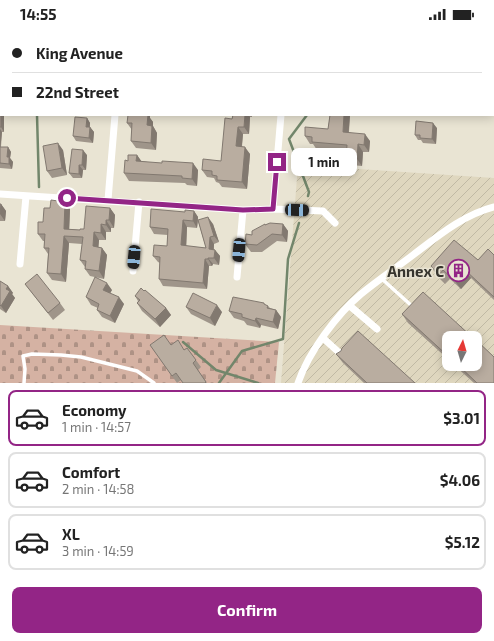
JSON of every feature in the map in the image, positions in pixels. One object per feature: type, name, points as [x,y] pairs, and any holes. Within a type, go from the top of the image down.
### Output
[{"type":"street","points":[[108,200],[115,116]]},
{"type":"street","points":[[273,209],[281,116]]},
{"type":"street","points":[[0,194],[243,210],[273,209],[323,211],[336,223]]},
{"type":"street","points":[[20,264],[26,196]]},
{"type":"street","points":[[133,271],[139,202]]},
{"type":"street","points":[[298,383],[306,366],[323,338],[361,294],[445,230],[475,214],[494,207]]},
{"type":"street","points":[[237,277],[243,210]]},
{"type":"street","points":[[350,306],[377,329]]},
{"type":"street","points":[[323,338],[344,357]]},
{"type":"lane","points":[[382,278],[414,308]]},
{"type":"lane","points":[[24,383],[25,369],[23,356],[32,354],[81,357],[120,366],[137,371],[154,383]]},
{"type":"shaded area","points":[[298,165],[494,178],[494,383],[281,383]]},
{"type":"green space","points":[[0,325],[279,342],[275,383],[0,383]]},
{"type":"building","points":[[0,116],[1,116],[1,127]]},
{"type":"building","points":[[128,116],[148,116],[147,125],[152,126],[151,143],[131,141],[132,123],[127,123]]},
{"type":"building","points":[[233,116],[245,116],[244,127],[238,127],[236,146],[245,147],[242,182],[217,180],[217,176],[212,175],[212,171],[202,170],[203,159],[221,161],[225,118],[232,119]]},
{"type":"building","points":[[330,116],[344,116],[343,132],[365,134],[364,145],[358,144],[357,159],[346,158],[347,145],[312,142],[312,137],[305,136],[305,127],[328,129]]},
{"type":"building","points":[[75,117],[87,118],[86,127],[90,127],[89,138],[73,136]]},
{"type":"building","points":[[416,121],[433,123],[432,139],[420,138],[420,135],[415,135]]},
{"type":"building","points":[[58,143],[62,168],[47,171],[43,146]]},
{"type":"building","points":[[0,147],[8,147],[7,157],[9,157],[9,164],[0,163]]},
{"type":"building","points":[[72,149],[83,150],[82,165],[79,165],[79,174],[69,173]]},
{"type":"building","points":[[128,155],[137,155],[136,161],[193,163],[192,179],[182,178],[182,176],[124,173],[125,160],[128,161]]},
{"type":"building","points":[[51,200],[65,202],[64,229],[84,229],[86,206],[110,208],[109,220],[106,220],[106,225],[101,224],[101,233],[94,232],[93,246],[102,248],[99,271],[85,269],[86,261],[80,260],[83,237],[64,236],[61,274],[47,273],[49,248],[44,248],[45,234],[38,234],[38,222],[43,222],[44,208],[50,208]]},
{"type":"building","points":[[151,209],[185,212],[185,210],[194,211],[193,221],[183,220],[181,245],[206,248],[198,220],[208,217],[214,236],[210,237],[209,249],[215,250],[214,258],[205,259],[203,283],[159,279],[160,257],[153,256],[154,245],[167,246],[168,229],[150,227]]},
{"type":"building","points":[[270,223],[283,224],[282,235],[272,234],[257,245],[245,244],[246,234],[252,235],[252,231]]},
{"type":"building","points":[[454,240],[478,260],[488,249],[494,255],[494,297],[464,269],[454,280],[443,270],[439,275],[431,266]]},
{"type":"building","points":[[37,274],[60,303],[48,313],[25,284]]},
{"type":"building","points":[[95,277],[107,283],[103,290],[119,297],[110,316],[97,310],[99,304],[86,297]]},
{"type":"building","points":[[0,281],[8,286],[6,289],[10,291],[1,306],[0,305]]},
{"type":"building","points":[[141,288],[166,308],[155,319],[137,303],[140,300],[135,296]]},
{"type":"building","points":[[423,292],[465,331],[442,331],[442,351],[402,314]]},
{"type":"building","points":[[193,293],[217,305],[210,318],[186,307]]},
{"type":"building","points":[[233,297],[264,303],[268,306],[267,308],[276,310],[273,322],[256,318],[255,321],[242,317],[242,314],[229,311]]},
{"type":"building","points":[[358,331],[415,383],[367,383],[336,354],[341,351]]},
{"type":"building","points":[[164,335],[171,345],[178,340],[184,350],[187,348],[196,360],[193,363],[206,382],[205,383],[183,383],[176,373],[172,376],[150,345]]},
{"type":"building","points":[[482,346],[494,357],[494,383],[477,383],[464,371],[482,371]]},
{"type":"waterway","points":[[37,116],[39,187]]},
{"type":"waterway","points":[[306,116],[289,139],[309,192],[308,196]]},
{"type":"waterway","points":[[219,383],[242,351],[283,339],[288,259],[299,223]]},
{"type":"waterway","points":[[183,342],[216,370],[258,383]]},
{"type":"place","name":"Annex C","points":[[459,271]]},
{"type":"route","points":[[67,198],[243,210],[273,209],[277,162]]}]
